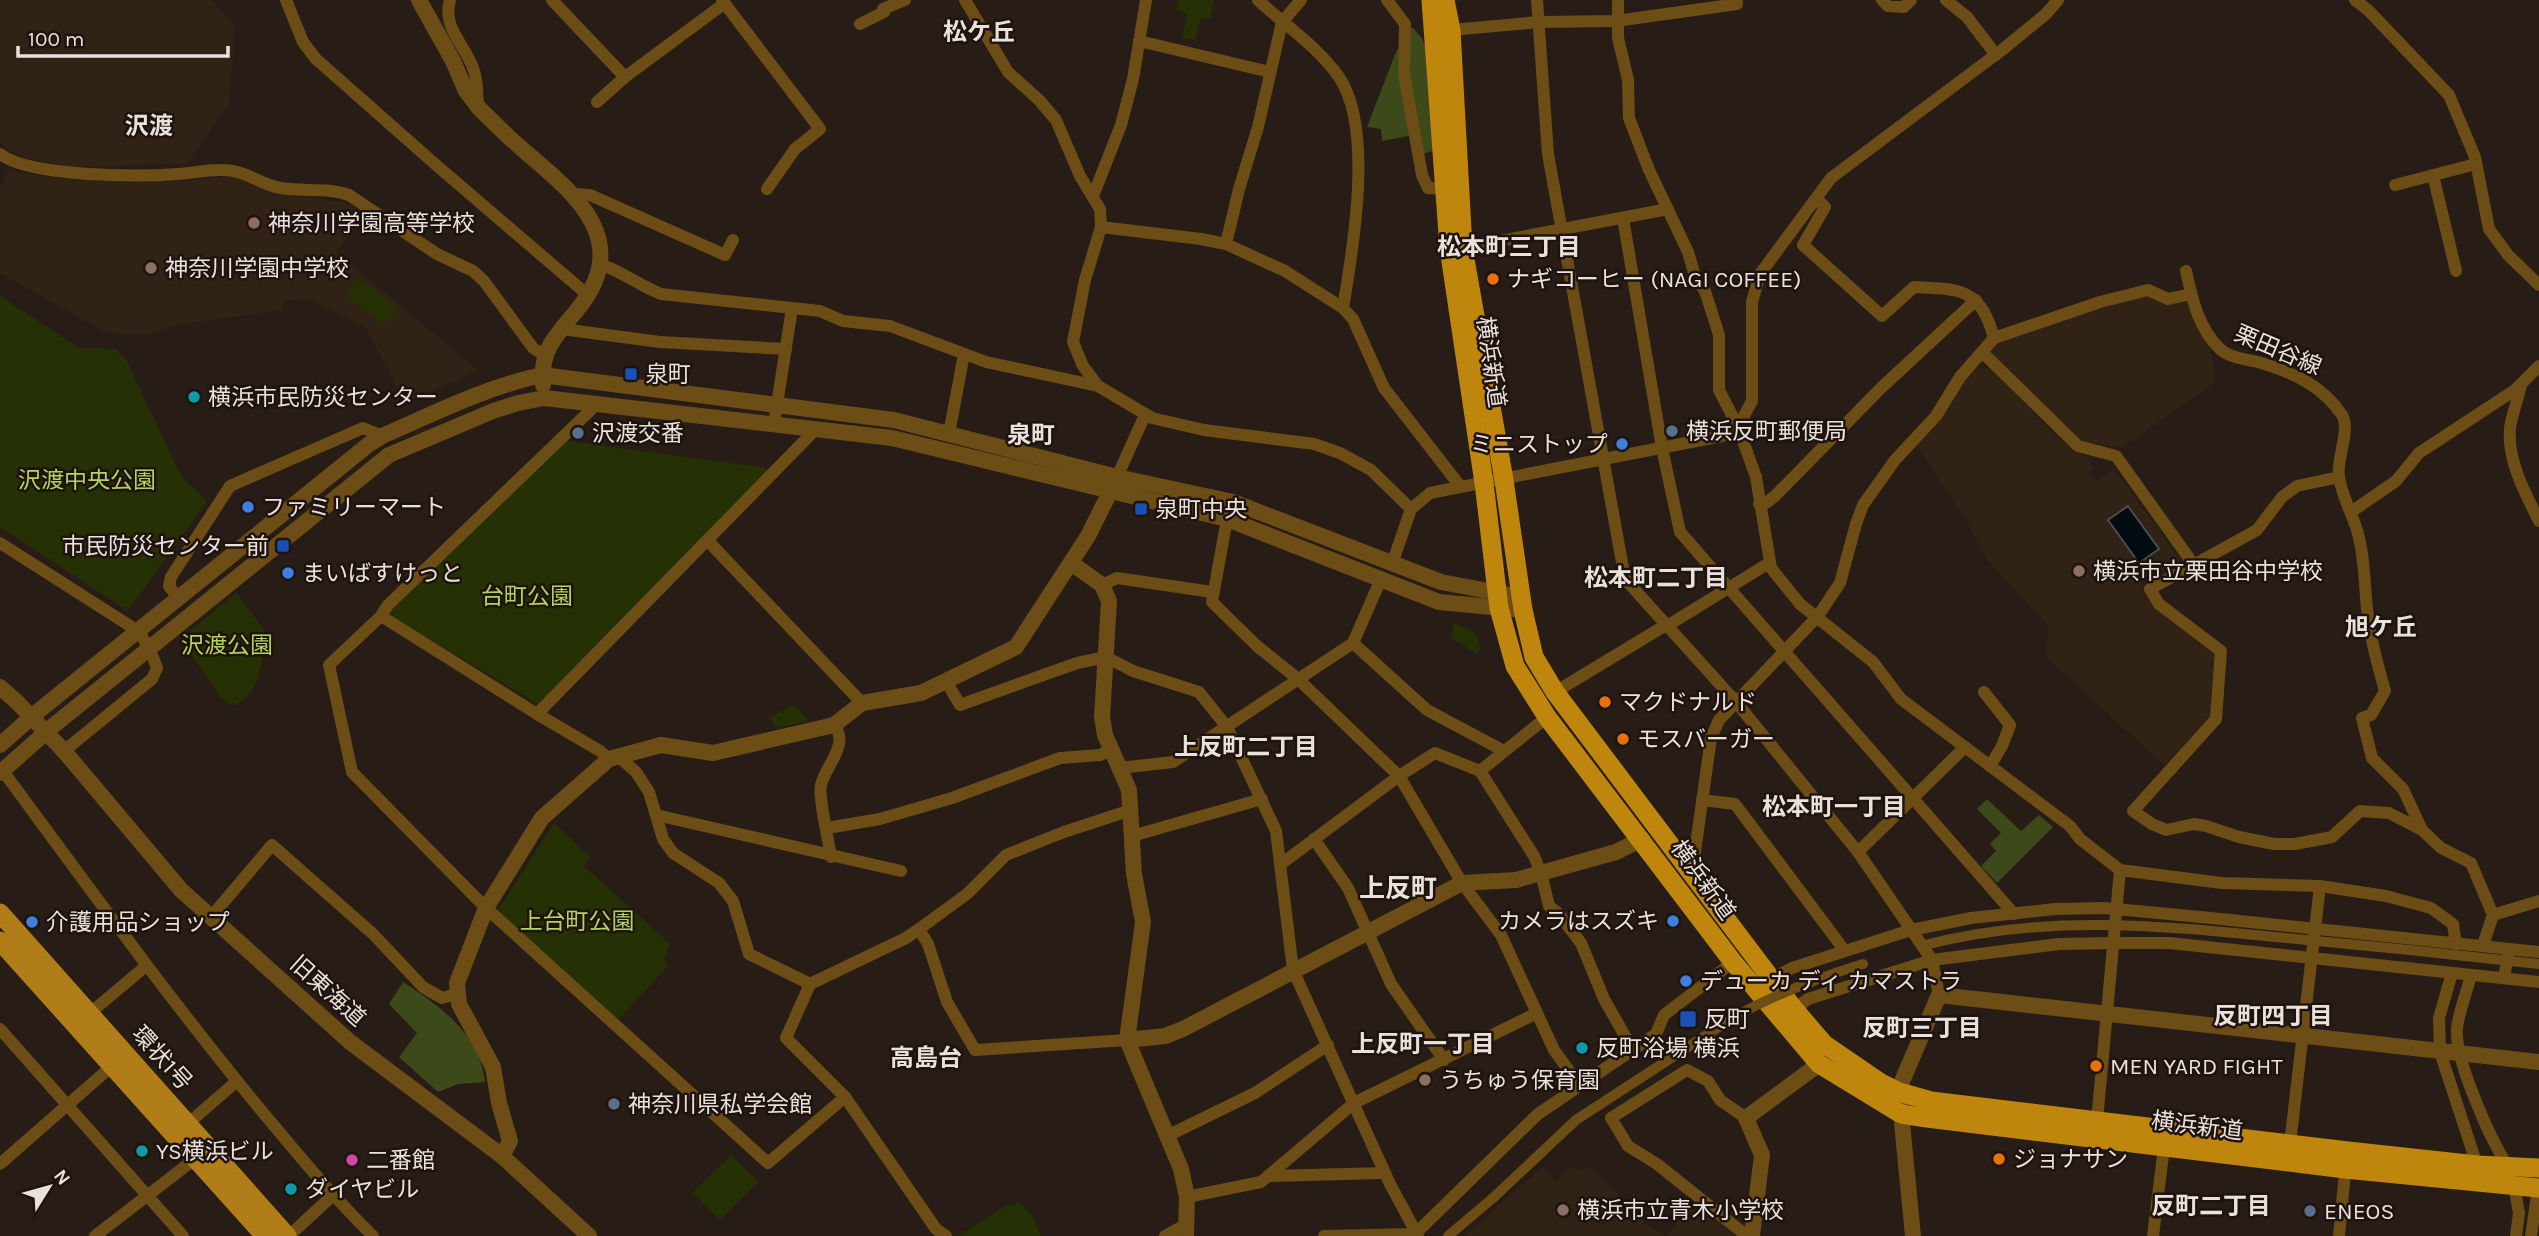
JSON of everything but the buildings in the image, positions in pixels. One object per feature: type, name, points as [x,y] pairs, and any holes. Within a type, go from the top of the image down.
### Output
[{"type":"highway","name":"横浜新道","points":[[1431,0],[1449,248],[1484,482],[1498,600],[1515,666],[1548,717],[1733,962],[1819,1064],[1901,1114],[2164,1147],[2347,1160],[2507,1165],[2539,1181]]},
{"type":"highway","name":"横浜新道","points":[[1445,0],[1451,30],[1463,248],[1504,480],[1522,604],[1534,657],[1555,692],[1771,979],[1824,1044],[1881,1083],[1899,1092],[1931,1101],[2290,1144],[2347,1160],[2514,1185],[2539,1181]]},
{"type":"main road","name":"環状1号","points":[[0,913],[83,1019],[202,1153],[265,1236]]},
{"type":"main road","name":"環状1号","points":[[0,941],[83,1019],[112,1066],[181,1129]]},
{"type":"main road","name":"環状1号","points":[[202,1153],[288,1236]]},
{"type":"street","points":[[286,0],[303,43],[316,59],[589,296]]},
{"type":"street","points":[[419,0],[453,61],[466,91],[478,107],[545,163],[590,215],[597,230],[602,265],[589,296],[544,355],[544,398]]},
{"type":"street","points":[[450,0],[447,10],[449,25],[474,69],[478,107]]},
{"type":"street","points":[[552,0],[625,76]]},
{"type":"street","points":[[860,24],[884,12],[883,9],[905,0]]},
{"type":"street","points":[[965,0],[1008,72],[1039,100],[1056,120],[1080,176],[1100,209],[1101,227],[1085,281],[1073,342],[1083,366],[1098,386]]},
{"type":"street","points":[[1093,196],[1122,125],[1146,0]]},
{"type":"street","points":[[1258,0],[1325,59],[1341,80],[1352,106],[1356,140],[1357,197],[1352,258],[1343,308]]},
{"type":"street","points":[[1226,244],[1258,127],[1282,22],[1301,0]]},
{"type":"street","points":[[1387,0],[1405,24],[1404,74],[1422,175],[1428,188],[1445,189]]},
{"type":"street","points":[[1537,0],[1548,154],[1625,579],[1736,702],[1858,852],[1932,960],[1939,995],[1899,1092],[1913,1236]]},
{"type":"street","points":[[1618,0],[1616,22],[1628,80],[1629,118],[1649,170],[1688,253],[1695,276],[1705,292],[1718,335],[1719,390],[1738,427],[1756,477],[1769,563],[1800,604],[1873,662],[1901,699],[2070,826],[2080,839],[2120,870],[2222,883],[2320,887],[2386,896],[2431,908],[2453,924],[2456,944]]},
{"type":"street","points":[[1451,30],[1538,22],[1616,22],[1737,4],[1737,0]]},
{"type":"street","points":[[1882,0],[1888,6],[1904,7],[1911,0]]},
{"type":"street","points":[[1946,0],[1967,17],[1996,55]]},
{"type":"street","points":[[1392,564],[1411,509],[1430,493],[1722,436],[1738,427],[1752,401],[1752,302],[1760,274],[1831,178],[1996,55],[2059,0]]},
{"type":"street","points":[[2355,0],[2445,89],[2476,164],[2489,229],[2508,255],[2539,285]]},
{"type":"street","points":[[597,103],[625,76],[726,2],[820,129],[795,149],[767,188]]},
{"type":"street","points":[[1139,41],[1270,72]]},
{"type":"street","points":[[0,154],[26,166],[72,173],[177,174],[218,169],[240,171],[278,188],[338,191],[349,195],[437,254],[473,271],[533,348],[544,355]]},
{"type":"street","points":[[2395,185],[2476,164]]},
{"type":"street","points":[[2433,175],[2456,271]]},
{"type":"street","points":[[572,194],[590,195],[725,255],[733,240]]},
{"type":"street","points":[[1816,199],[1825,207],[1802,244],[1882,316],[1914,288],[1958,290],[1976,300],[1988,317],[1994,338]]},
{"type":"street","points":[[1463,248],[1668,209]]},
{"type":"street","points":[[1623,218],[1662,448],[1680,532],[2014,914]]},
{"type":"street","points":[[1101,227],[1226,244],[1285,271],[1343,308],[1353,319],[1384,388],[1460,486]]},
{"type":"street","points":[[602,265],[619,271],[643,288],[661,295],[820,311],[843,321],[890,326],[986,362],[1098,386],[1145,415],[1204,430],[1314,444],[1340,453],[1371,470],[1411,509]]},
{"type":"street","name":"栗田谷線","points":[[2186,271],[2202,324],[2220,350],[2309,381],[2324,393],[2343,417],[2346,428],[2341,444],[2339,477],[2359,538],[2369,624],[2385,691],[2371,715],[2362,718],[2372,758],[2403,789],[2422,830],[2441,848],[2471,863],[2493,915]]},
{"type":"street","points":[[1692,873],[1711,738],[1719,720],[1818,616],[1840,583],[1863,505],[1895,460],[1936,416],[1961,377],[1994,338],[2100,302],[2148,290],[2168,299],[2191,294]]},
{"type":"street","points":[[1759,504],[1766,503],[1775,496],[1881,388],[1976,300]]},
{"type":"street","points":[[774,424],[792,308]]},
{"type":"street","points":[[562,329],[660,342],[786,349]]},
{"type":"street","points":[[1982,352],[2078,446],[2116,456],[2194,565]]},
{"type":"street","points":[[949,434],[964,354]]},
{"type":"street","points":[[2351,512],[2396,481],[2419,453],[2521,384],[2539,366]]},
{"type":"street","points":[[0,745],[178,598],[382,436],[478,394],[511,382],[542,375],[894,420],[949,434],[1227,519],[1439,602],[1498,600]]},
{"type":"street","points":[[2521,384],[2510,428],[2511,446],[2520,485],[2539,521]]},
{"type":"street","points":[[373,1236],[332,1196],[237,1082],[146,966],[1,772],[53,726],[389,455],[493,411],[544,398],[892,438],[1114,484],[1233,502],[1441,582],[1498,600],[1522,604]]},
{"type":"street","points":[[598,403],[388,605],[381,616],[330,665],[352,772],[486,908],[768,1163],[845,1097]]},
{"type":"street","points":[[502,1156],[510,1141],[499,1103],[493,1067],[459,1004],[457,983],[486,908],[542,818],[614,758],[661,745],[713,753],[834,725],[862,704],[921,693],[1016,647],[1088,536],[1145,415]]},
{"type":"street","points":[[178,598],[169,586],[172,578],[230,486],[363,428],[382,436]]},
{"type":"street","points":[[537,714],[817,429]]},
{"type":"street","points":[[2339,477],[2297,486],[2282,497],[2257,530],[2150,589],[2159,604],[2221,651],[2216,719],[2133,811],[2166,830],[2194,824],[2274,844],[2294,844],[2332,837],[2360,811],[2389,813],[2422,830]]},
{"type":"street","points":[[1227,519],[1212,602],[1257,646],[1298,679],[1399,776],[1462,883],[1501,935],[1554,1050],[1580,1086]]},
{"type":"street","points":[[708,541],[862,704]]},
{"type":"street","points":[[0,543],[138,631],[150,648],[157,668],[152,679],[64,751]]},
{"type":"street","points":[[1071,563],[1102,585],[1109,601],[1102,717],[1105,736],[1129,790],[1134,873],[1143,922],[1128,1040],[1181,1169],[1187,1197],[1185,1231],[1165,1236]]},
{"type":"street","points":[[1555,692],[1769,563]]},
{"type":"street","points":[[1102,585],[1117,578],[1212,592]]},
{"type":"street","points":[[1119,768],[1173,762],[1353,643],[1381,579]]},
{"type":"street","points":[[381,616],[537,714],[636,772],[649,792],[663,839],[673,853],[719,883],[733,901],[749,954],[810,984]]},
{"type":"street","points":[[1353,643],[1427,710],[1504,751]]},
{"type":"street","points":[[946,681],[960,705],[1077,663],[1106,657],[1133,671],[1199,692],[1227,727],[1276,831],[1293,970],[1416,1235]]},
{"type":"street","name":"旧東海道","points":[[0,687],[64,751],[181,890],[350,1042],[502,1156],[589,1236]]},
{"type":"street","points":[[1984,692],[2010,725],[1990,766]]},
{"type":"street","points":[[1480,771],[1548,717]]},
{"type":"street","points":[[831,857],[820,788],[841,740],[834,725]]},
{"type":"street","points":[[1858,852],[1965,747]]},
{"type":"street","points":[[827,828],[880,819],[952,798],[1060,758],[1100,755],[1111,750]]},
{"type":"street","points":[[1281,864],[1399,776],[1435,753],[1480,771],[1534,856],[1549,906],[1559,914],[1581,943],[1604,999],[1633,1049]]},
{"type":"street","points":[[1132,836],[1262,799]]},
{"type":"street","points":[[1702,800],[1735,804],[1845,951]]},
{"type":"street","points":[[946,1236],[936,1229],[845,1097],[786,1038],[810,984],[906,939],[967,894],[1006,855],[1131,810]]},
{"type":"street","points":[[656,815],[901,871]]},
{"type":"street","points":[[1314,839],[1348,888],[1391,984],[1444,1060]]},
{"type":"street","points":[[919,929],[928,944],[947,1002],[975,1050],[1165,1036],[1462,883],[1516,880],[1616,852],[1642,839]]},
{"type":"street","points":[[211,917],[272,845],[373,934],[423,986],[442,998],[456,994]]},
{"type":"street","points":[[2097,1122],[2120,870]]},
{"type":"street","points":[[2290,1144],[2320,887]]},
{"type":"street","points":[[2483,945],[2493,915],[2539,901]]},
{"type":"street","points":[[1771,979],[1793,968],[1911,930],[1970,918],[2055,909],[2116,909],[2313,935],[2508,955],[2539,952]]},
{"type":"street","points":[[1922,946],[1991,932],[2064,924],[2115,924],[2483,945],[2539,964]]},
{"type":"street","points":[[1794,1009],[1808,999],[1932,960],[2059,944],[2169,943],[2539,982]]},
{"type":"street","points":[[2504,978],[2508,955]]},
{"type":"street","points":[[1324,1236],[1416,1235],[1538,1114],[1656,1034],[1664,1015],[1733,962]]},
{"type":"street","points":[[1448,1236],[1576,1120],[1748,1009],[1822,977],[1863,964]]},
{"type":"street","points":[[83,1019],[146,966]]},
{"type":"street","points":[[2452,973],[2439,1018],[2440,1052],[2477,1165]]},
{"type":"street","points":[[2471,975],[2457,1029],[2459,1054],[2494,1145],[2507,1165]]},
{"type":"street","points":[[1939,995],[2539,1062]]},
{"type":"street","points":[[1187,1197],[1261,1182],[1354,1103],[1537,1013]]},
{"type":"street","points":[[0,1029],[183,1236]]},
{"type":"street","points":[[1167,1136],[1255,1093],[1328,1045]]},
{"type":"street","points":[[1746,1118],[1819,1064]]},
{"type":"street","points":[[0,1164],[112,1066]]},
{"type":"street","points":[[1687,1070],[1708,1081],[1720,1100],[1746,1118],[1762,1155],[1750,1236],[1657,1164],[1629,1146],[1611,1118],[1687,1070]]},
{"type":"street","points":[[181,1129],[237,1082]]},
{"type":"street","points":[[2153,1236],[2164,1147]]},
{"type":"street","points":[[95,1236],[202,1153]]},
{"type":"street","points":[[2339,1236],[2347,1160]]},
{"type":"street","points":[[1268,1176],[1385,1173]]},
{"type":"street","points":[[2531,1236],[2539,1181]]},
{"type":"street","points":[[2514,1185],[2519,1213],[2516,1236]]},
{"type":"street","points":[[288,1236],[332,1196]]},
{"type":"shaded area","points":[[0,0],[212,0],[235,26],[229,104],[187,164],[67,167],[26,158],[9,151],[0,143]]},
{"type":"shaded area","points":[[8,170],[61,179],[184,181],[240,175],[276,193],[343,202],[366,213],[336,252],[478,370],[406,403],[365,327],[306,298],[283,302],[283,310],[176,325],[146,335],[107,333],[0,273],[0,187]]},
{"type":"shaded area","points":[[2147,294],[2187,299],[2198,327],[2210,345],[2215,375],[2213,384],[2121,448],[2087,442],[2065,433],[1987,352],[1997,341]]},
{"type":"shaded area","name":"横浜市立栗田谷中学校","points":[[1975,369],[1994,370],[2054,435],[2086,457],[2093,467],[2088,474],[2096,482],[2113,470],[2117,473],[2182,561],[2141,580],[2144,590],[2160,610],[2210,647],[2217,656],[2212,715],[2164,765],[2046,657],[2048,626],[1987,559],[1969,525],[1915,443],[1967,376]]},
{"type":"shaded area","points":[[2128,506],[2159,549],[2139,563],[2108,520]]},
{"type":"shaded area","name":"横浜市立青木小学校","points":[[1570,1166],[1578,1170],[1592,1167],[1646,1224],[1666,1236],[1465,1236],[1543,1167],[1556,1182]]},
{"type":"shaded area","points":[[1693,1201],[1731,1229],[1734,1236],[1667,1236]]},
{"type":"green space","points":[[1179,0],[1214,0],[1210,19],[1201,18],[1195,40],[1182,38],[1187,14],[1176,9]]},
{"type":"green space","points":[[1412,27],[1422,38],[1427,52],[1435,150],[1423,154],[1419,134],[1382,141],[1381,129],[1367,127],[1396,52]]},
{"type":"green space","points":[[357,278],[398,309],[384,326],[345,293]]},
{"type":"green space","name":"沢渡中央公園","points":[[0,296],[79,348],[115,349],[126,359],[181,476],[207,501],[128,611],[0,527]]},
{"type":"green space","name":"台町公園","points":[[561,440],[775,469],[541,706],[393,617],[391,608]]},
{"type":"green space","name":"沢渡公園","points":[[236,593],[266,632],[255,685],[250,694],[232,706],[221,697],[180,639]]},
{"type":"green space","points":[[1453,623],[1475,634],[1480,650],[1477,654],[1452,638]]},
{"type":"green space","points":[[794,705],[809,721],[776,728],[769,717]]},
{"type":"green space","points":[[1987,799],[2021,831],[2039,815],[2053,827],[1997,883],[1981,866],[1996,851],[1990,844],[2001,833],[1977,809]]},
{"type":"green space","name":"上台町公園","points":[[554,823],[590,857],[584,866],[670,944],[664,960],[669,965],[618,1020],[497,911]]},
{"type":"green space","points":[[403,982],[431,1001],[467,1036],[482,1065],[485,1082],[458,1084],[438,1092],[399,1057],[417,1033],[389,1004]]},
{"type":"green space","points":[[731,1155],[758,1182],[720,1220],[692,1193]]},
{"type":"green space","points":[[1019,1203],[1032,1215],[1041,1236],[958,1236],[1006,1206]]},
{"type":"place","name":"神奈川学園高等学校","points":[[254,223]]},
{"type":"place","name":"神奈川学園中学校","points":[[151,268]]},
{"type":"place","name":"ナギコーヒー (NAGI COFFEE)","points":[[1493,279]]},
{"type":"place","name":"泉町","points":[[631,374]]},
{"type":"place","name":"横浜市民防災センター","points":[[194,397]]},
{"type":"place","name":"横浜反町郵便局","points":[[1672,431]]},
{"type":"place","name":"沢渡交番","points":[[578,433]]},
{"type":"place","name":"ミニストップ","points":[[1622,444]]},
{"type":"place","name":"ファミリーマート","points":[[248,507]]},
{"type":"place","name":"泉町中央","points":[[1141,509]]},
{"type":"place","name":"市民防災センター前","points":[[283,546]]},
{"type":"place","name":"横浜市立栗田谷中学校","points":[[2079,571]]},
{"type":"place","name":"まいばすけっと","points":[[288,573]]},
{"type":"place","name":"マクドナルド","points":[[1605,702]]},
{"type":"place","name":"モスバーガー","points":[[1623,739]]},
{"type":"place","name":"カメラはスズキ","points":[[1673,921]]},
{"type":"place","name":"介護用品ショップ","points":[[32,922]]},
{"type":"place","name":"デューカ ディ カマストラ","points":[[1686,981]]},
{"type":"place","name":"反町","points":[[1688,1019]]},
{"type":"place","name":"反町浴場 横浜","points":[[1582,1048]]},
{"type":"place","name":"MEN YARD FIGHT","points":[[2096,1066]]},
{"type":"place","name":"うちゅう保育園","points":[[1425,1080]]},
{"type":"place","name":"神奈川県私学会館","points":[[614,1104]]},
{"type":"place","name":"YS横浜ビル","points":[[142,1151]]},
{"type":"place","name":"ジョナサン","points":[[1999,1159]]},
{"type":"place","name":"二番館","points":[[352,1160]]},
{"type":"place","name":"ダイヤビル","points":[[291,1189]]},
{"type":"place","name":"横浜市立青木小学校","points":[[1563,1210]]},
{"type":"place","name":"ENEOS","points":[[2310,1211]]},
{"type":"district","name":"松ケ丘","points":[[979,32]]},
{"type":"district","name":"沢渡","points":[[149,126]]},
{"type":"district","name":"松本町三丁目","points":[[1509,247]]},
{"type":"district","name":"泉町","points":[[1031,435]]},
{"type":"district","name":"松本町二丁目","points":[[1656,578]]},
{"type":"district","name":"旭ケ丘","points":[[2381,627]]},
{"type":"district","name":"上反町二丁目","points":[[1246,747]]},
{"type":"district","name":"松本町一丁目","points":[[1834,807]]},
{"type":"district","name":"上反町","points":[[1398,888]]},
{"type":"district","name":"反町四丁目","points":[[2273,1016]]},
{"type":"district","name":"反町三丁目","points":[[1922,1028]]},
{"type":"district","name":"上反町一丁目","points":[[1423,1044]]},
{"type":"district","name":"高島台","points":[[926,1058]]},
{"type":"district","name":"反町二丁目","points":[[2211,1206]]}]
